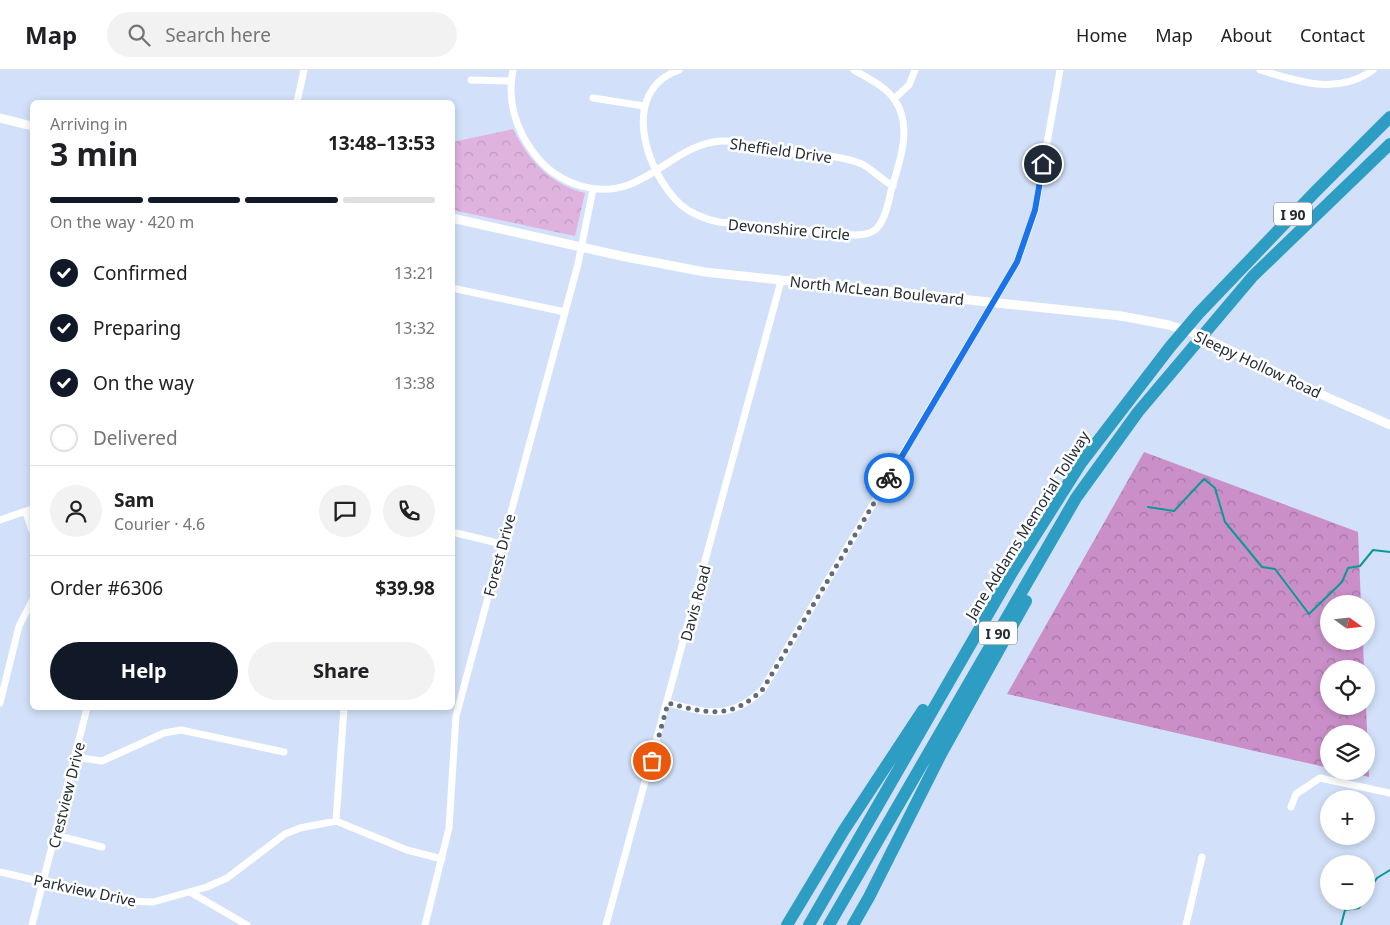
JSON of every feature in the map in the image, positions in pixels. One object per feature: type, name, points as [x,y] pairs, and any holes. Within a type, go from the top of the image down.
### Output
[{"type":"highway","name":"Jane Addams Memorial Tollway","points":[[809,925],[1014,570],[1082,463],[1170,347],[1199,313],[1315,192],[1390,118]]},
{"type":"highway","name":"Jane Addams Memorial Tollway","points":[[829,925],[1076,498],[1138,412],[1185,354],[1253,276],[1390,144]]},
{"type":"highway","points":[[853,925],[941,754],[1028,598],[1066,516]]},
{"type":"highway","points":[[787,925],[844,830],[889,764],[1014,570]]},
{"type":"main road","points":[[0,118],[30,126]]},
{"type":"main road","points":[[455,219],[655,263],[782,281]]},
{"type":"main road","name":"North McLean Boulevard","points":[[782,281],[1121,316]]},
{"type":"main road","name":"Sleepy Hollow Road","points":[[1121,316],[1169,325],[1194,334],[1328,398],[1390,425]]},
{"type":"street","points":[[297,100],[304,70]]},
{"type":"street","name":"Sheffield Drive","points":[[513,70],[511,81],[512,100],[516,121],[524,140],[536,157],[558,176],[593,189],[624,187],[657,171],[698,146],[713,142],[732,141],[769,150],[850,160],[868,168],[893,186]]},
{"type":"street","points":[[593,98],[644,106],[648,94],[656,84],[663,77],[679,70]]},
{"type":"street","points":[[854,70],[878,85],[894,99],[909,85],[915,70]]},
{"type":"street","points":[[668,703],[704,712],[729,711],[746,704],[763,689],[1017,262],[1035,210],[1060,70]]},
{"type":"street","points":[[1260,70],[1305,83],[1329,85],[1354,80],[1373,70]]},
{"type":"street","points":[[471,80],[511,81]]},
{"type":"street","name":"Devonshire Circle","points":[[644,106],[646,142],[657,171],[677,200],[689,211],[706,219],[729,224],[864,235],[875,229],[885,212],[901,158],[903,139],[901,117],[894,99]]},
{"type":"street","name":"Forest Drive","points":[[425,925],[449,828],[456,716],[565,312],[593,189]]},
{"type":"street","name":"Davis Road","points":[[606,925],[782,281]]},
{"type":"street","points":[[455,289],[565,312]]},
{"type":"street","points":[[0,520],[29,511]]},
{"type":"street","points":[[455,533],[502,544]]},
{"type":"street","points":[[0,703],[19,626],[30,605]]},
{"type":"street","name":"Crestview Drive","points":[[32,925],[87,710]]},
{"type":"street","points":[[344,710],[336,821],[407,850],[442,859]]},
{"type":"street","points":[[76,757],[102,761],[164,733],[181,730],[284,752]]},
{"type":"street","points":[[1291,807],[1296,794],[1320,778],[1390,793]]},
{"type":"street","name":"Parkview Drive","points":[[0,872],[140,903],[153,902],[190,892],[227,878],[285,834],[300,828],[336,821]]},
{"type":"street","points":[[56,835],[102,846]]},
{"type":"street","points":[[1186,925],[1202,857]]},
{"type":"street","points":[[190,892],[247,925]]},
{"type":"green space","points":[[513,129],[526,151],[542,170],[561,184],[585,193],[575,236],[455,210],[455,142]]},
{"type":"green space","points":[[1144,452],[1358,532],[1361,595],[1320,595],[1320,650],[1363,650],[1364,660],[1320,660],[1320,715],[1366,715],[1367,725],[1320,725],[1320,766],[1007,694]]},
{"type":"waterway","points":[[1148,507],[1174,511],[1204,479],[1215,488],[1225,522],[1262,567],[1275,569],[1309,614],[1342,582],[1348,568],[1360,566],[1373,550],[1390,552]]},
{"type":"waterway","points":[[1375,881],[1390,870]]},
{"type":"waterway","points":[[1341,925],[1345,910]]},
{"type":"way so far","points":[[652,761],[668,703],[704,712],[718,713],[746,704],[763,689],[889,478]]},
{"type":"route","points":[[889,478],[1017,262],[1035,210],[1043,164]]}]
